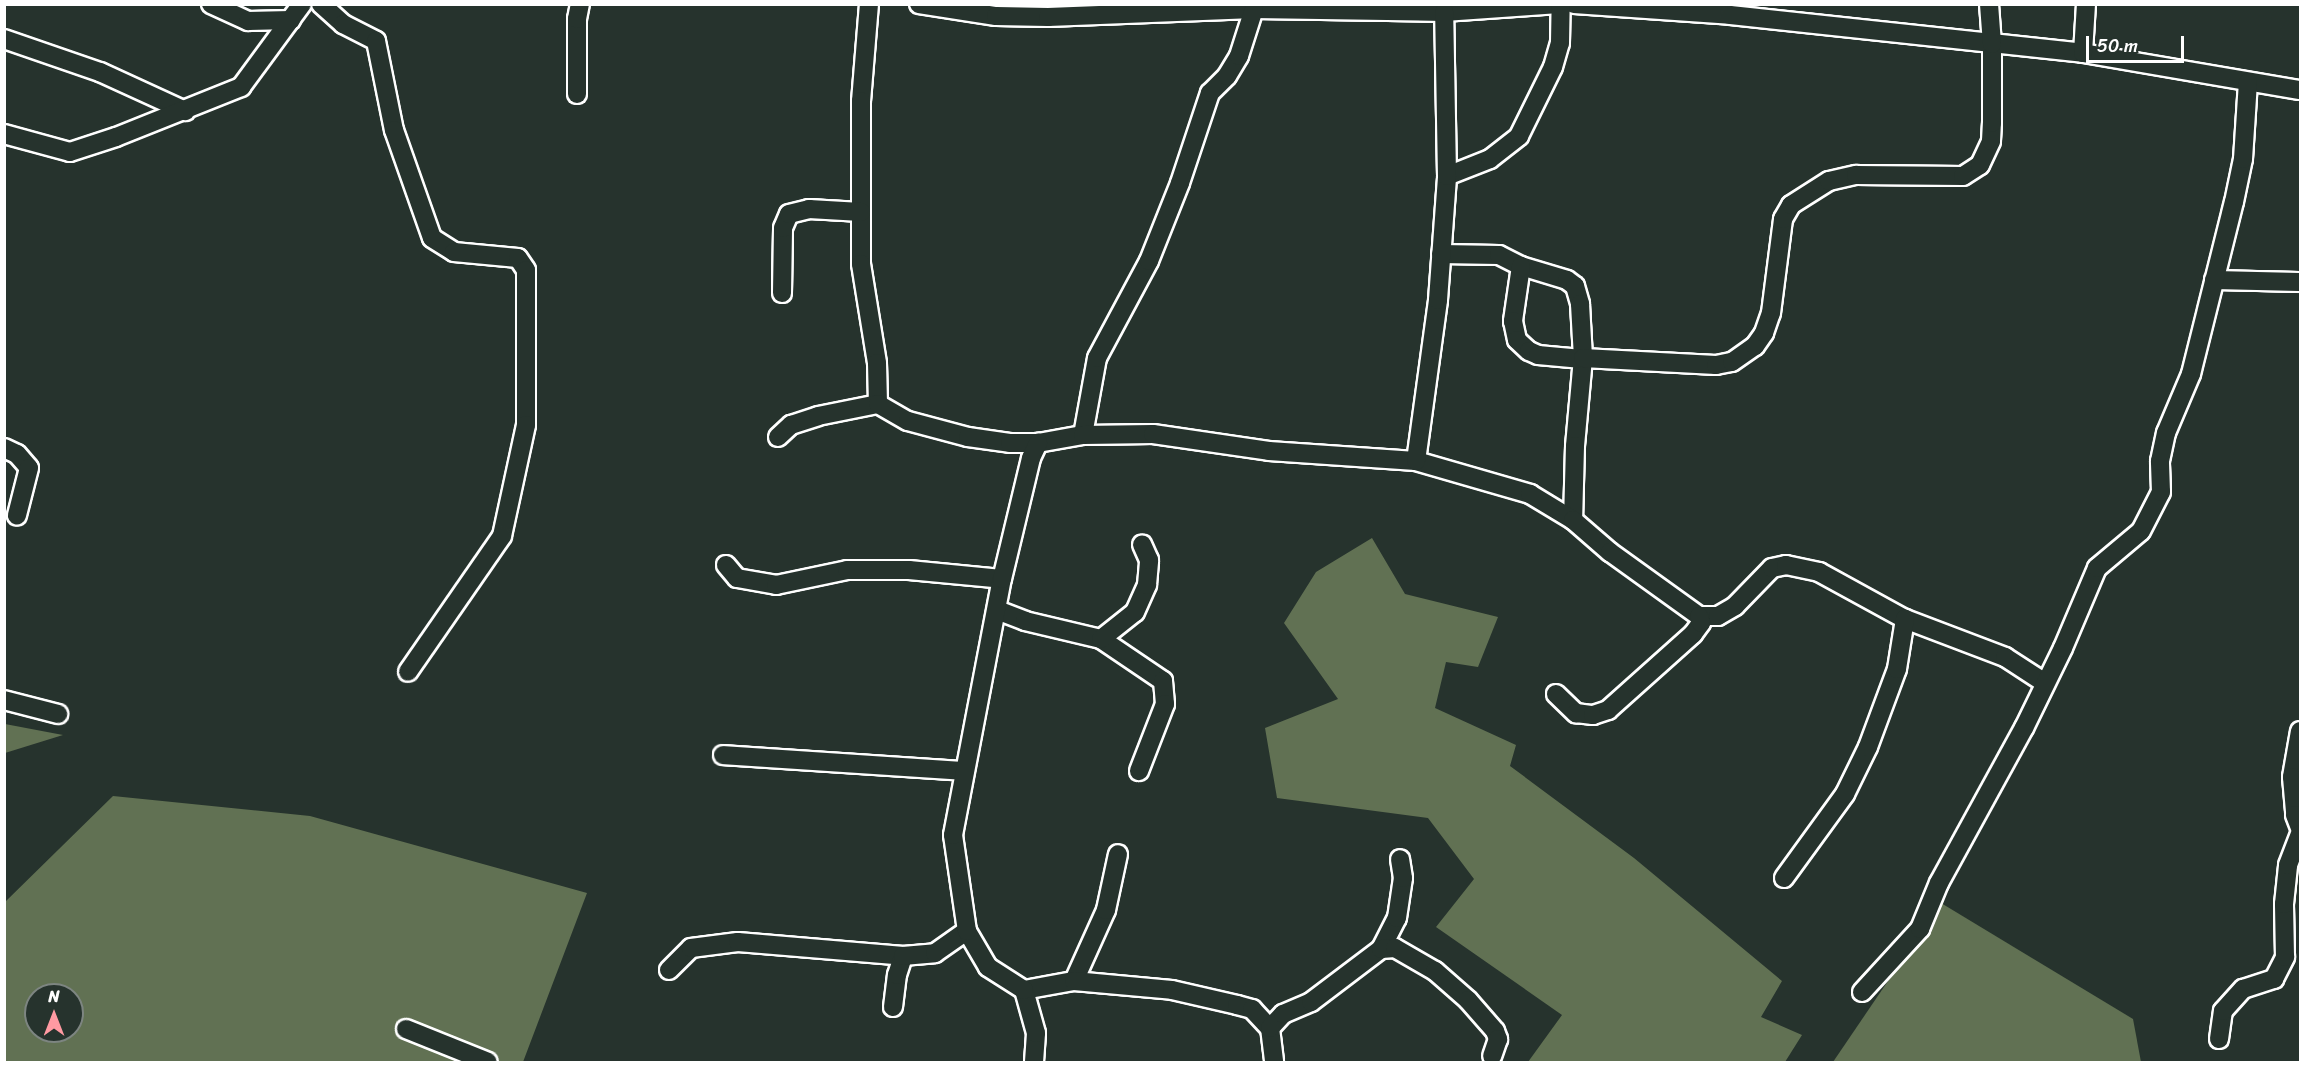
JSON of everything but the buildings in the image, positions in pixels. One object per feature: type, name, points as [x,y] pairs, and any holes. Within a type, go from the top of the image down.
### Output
[{"type":"street","points":[[211,4],[248,21],[291,20]]},
{"type":"street","points":[[4,134],[70,152],[185,111],[241,87],[302,4]]},
{"type":"street","points":[[321,4],[343,24],[375,40],[393,130],[432,238],[454,252],[519,258],[526,270],[526,425],[502,536],[408,672]]},
{"type":"street","points":[[577,94],[577,19],[580,4]]},
{"type":"street","points":[[869,4],[861,101],[861,264],[877,363],[878,404]]},
{"type":"street","points":[[919,4],[996,16],[1047,11],[1282,7],[1444,12],[1560,4],[1560,43],[1553,67],[1519,136],[1490,159],[1447,176]]},
{"type":"street","points":[[1574,4],[1730,10],[1992,44],[2083,53],[2301,90]]},
{"type":"street","points":[[1521,266],[1513,321],[1517,340],[1529,351],[1538,355],[1716,365],[1744,355],[1764,333],[1771,313],[1783,219],[1791,205],[1829,181],[1856,175],[1963,176],[1980,165],[1991,141],[1992,44],[1989,4]]},
{"type":"street","points":[[2083,53],[2086,4]]},
{"type":"street","points":[[1083,435],[1097,358],[1149,261],[1180,183],[1210,93],[1227,76],[1239,56],[1254,9]]},
{"type":"street","points":[[1416,461],[1441,254],[1447,176],[1444,12]]},
{"type":"street","points":[[4,39],[100,72],[185,111]]},
{"type":"street","points":[[1862,992],[1920,929],[1939,883],[2024,728],[2063,648],[2097,568],[2141,531],[2161,492],[2160,461],[2166,433],[2191,374],[2243,159],[2248,82]]},
{"type":"street","points":[[782,293],[783,228],[789,214],[809,209],[861,212]]},
{"type":"street","points":[[1441,254],[1499,255],[1521,266],[1552,274],[1575,286],[1580,304],[1582,359],[1573,520]]},
{"type":"street","points":[[2214,280],[2301,282]]},
{"type":"street","points":[[778,437],[791,425],[818,416],[878,404],[908,421],[968,437],[1010,443],[1038,443],[1083,435],[1153,434],[1269,451],[1416,461],[1530,494],[1573,520],[1610,552],[1699,616],[1718,616],[1735,606],[1772,568],[1786,565],[1819,572],[1905,619],[2005,657],[2045,683]]},
{"type":"street","points":[[1035,1062],[1036,1033],[1024,990],[988,967],[967,931],[953,835],[1002,579],[1031,458],[1038,443]]},
{"type":"street","points":[[4,447],[17,454],[29,468],[17,515]]},
{"type":"street","points":[[1101,639],[1135,612],[1147,585],[1149,560],[1142,544]]},
{"type":"street","points":[[726,565],[737,578],[776,585],[847,570],[909,570],[1002,579]]},
{"type":"street","points":[[997,610],[1025,621],[1101,639],[1163,681],[1165,704],[1139,771]]},
{"type":"street","points":[[1556,694],[1576,713],[1593,715],[1608,710],[1693,634],[1701,623],[1699,616]]},
{"type":"street","points":[[1784,878],[1845,794],[1868,747],[1897,669],[1905,619]]},
{"type":"street","points":[[4,700],[58,714]]},
{"type":"street","points":[[2301,731],[2292,777],[2295,815],[2301,828]]},
{"type":"street","points":[[723,755],[964,771]]},
{"type":"street","points":[[2219,1039],[2223,1011],[2243,989],[2274,980],[2293,962],[2284,904],[2288,866],[2301,834]]},
{"type":"street","points":[[1074,981],[1106,910],[1118,854]]},
{"type":"street","points":[[1270,1028],[1283,1014],[1311,1002],[1381,949],[1397,918],[1403,878],[1400,859]]},
{"type":"street","points":[[669,970],[691,948],[738,942],[903,957],[935,953],[967,931]]},
{"type":"street","points":[[1381,949],[1395,948],[1416,958],[1468,1000],[1495,1031],[1498,1039],[1491,1056]]},
{"type":"street","points":[[893,1006],[897,975],[903,957]]},
{"type":"street","points":[[1024,990],[1074,981],[1172,990],[1215,998],[1252,1009],[1270,1028],[1274,1062]]},
{"type":"street","points":[[406,1029],[488,1062]]},
{"type":"green space","points":[[1372,538],[1405,594],[1498,617],[1478,667],[1446,662],[1435,708],[1516,745],[1510,766],[1634,858],[1782,981],[1761,1017],[1802,1035],[1785,1062],[1528,1062],[1562,1015],[1436,927],[1474,879],[1428,818],[1277,798],[1265,728],[1338,699],[1284,623],[1316,572]]},
{"type":"green space","points":[[5,724],[63,735],[5,753]]},
{"type":"green space","points":[[113,796],[310,816],[587,893],[523,1062],[5,1062],[5,902]]},
{"type":"green space","points":[[1941,903],[2133,1019],[2141,1062],[1833,1062]]}]
